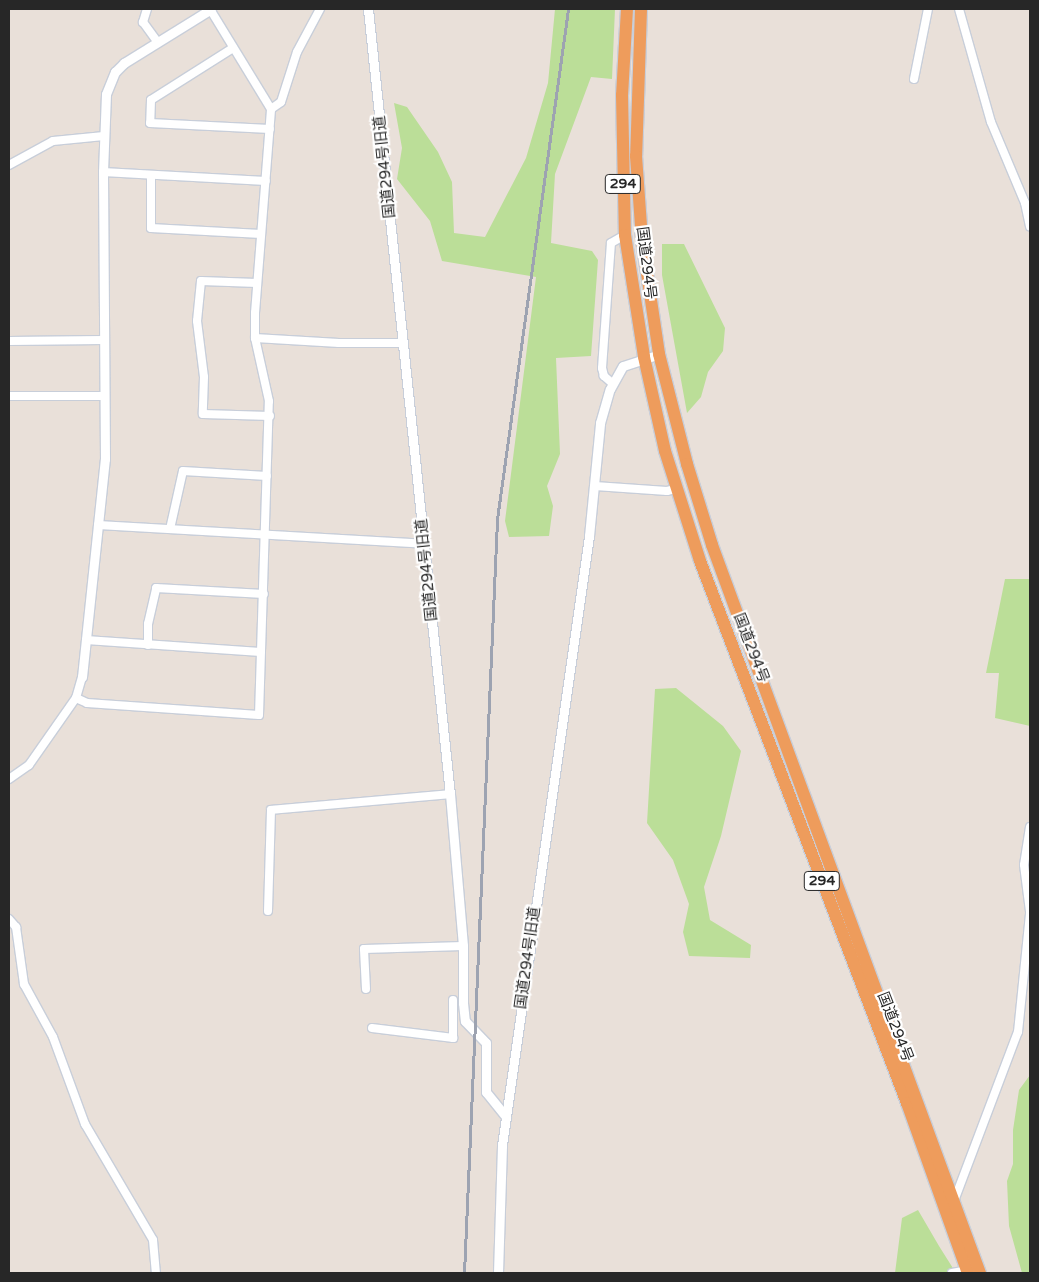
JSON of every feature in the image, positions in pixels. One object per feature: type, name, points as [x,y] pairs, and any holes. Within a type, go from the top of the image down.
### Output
[{"type":"highway","name":"国道294号","points":[[626,9],[622,96],[625,234],[644,358],[676,489],[967,1272]]},
{"type":"highway","name":"国道294号","points":[[641,9],[636,156],[646,268],[659,354],[687,464],[712,545],[980,1273]]},
{"type":"street","points":[[147,9],[143,22],[157,41]]},
{"type":"street","points":[[9,779],[28,765],[76,698],[82,677],[104,459],[104,104],[116,72],[157,41],[210,9],[271,109],[257,283],[255,338],[269,401],[270,416],[259,715],[87,703],[76,698]]},
{"type":"street","points":[[271,109],[281,102],[297,52],[320,9]]},
{"type":"street","name":"国道294号旧道","points":[[368,9],[450,794],[463,946],[463,1003],[469,1025],[486,1043],[486,1092],[506,1117]]},
{"type":"street","points":[[914,79],[928,9]]},
{"type":"street","points":[[958,9],[991,122],[1025,203],[1030,226]]},
{"type":"street","points":[[233,48],[151,100],[150,123],[270,129]]},
{"type":"street","points":[[9,165],[53,141],[104,136]]},
{"type":"street","points":[[103,172],[266,181]]},
{"type":"street","points":[[151,175],[151,228],[262,234]]},
{"type":"street","points":[[612,383],[604,376],[602,368],[611,243],[625,234]]},
{"type":"street","points":[[257,283],[202,281],[197,320],[204,377],[203,414],[270,416]]},
{"type":"street","points":[[255,338],[339,344],[403,342]]},
{"type":"street","points":[[9,341],[103,340]]},
{"type":"street","name":"国道294号旧道","points":[[498,1273],[498,1202],[506,1117],[595,486],[600,423],[612,383],[623,366],[659,354]]},
{"type":"street","points":[[9,396],[104,396]]},
{"type":"street","points":[[170,529],[183,471],[267,476]]},
{"type":"street","points":[[595,486],[667,491],[676,489]]},
{"type":"street","points":[[98,525],[424,544]]},
{"type":"street","points":[[148,644],[148,624],[156,588],[264,594]]},
{"type":"street","points":[[86,640],[261,652]]},
{"type":"street","points":[[268,911],[271,810],[450,794]]},
{"type":"street","points":[[954,1201],[1018,1032],[1030,912],[1024,865],[1030,827]]},
{"type":"street","points":[[9,919],[16,927],[24,984],[53,1036],[85,1124],[153,1240],[156,1273]]},
{"type":"street","points":[[366,989],[364,949],[463,946]]},
{"type":"street","points":[[372,1028],[453,1038],[453,1000]]},
{"type":"street","points":[[453,1025],[469,1025]]},
{"type":"street","points":[[952,1273],[967,1272]]},
{"type":"green space","points":[[555,9],[615,9],[612,79],[591,77],[555,174],[551,243],[592,251],[598,260],[591,356],[556,358],[560,454],[547,486],[553,506],[549,536],[509,537],[505,521],[536,277],[442,261],[430,221],[397,179],[402,148],[394,103],[407,107],[438,152],[452,182],[454,233],[485,237],[526,158],[548,83]]},
{"type":"green space","points":[[662,244],[684,244],[725,328],[723,351],[708,372],[701,397],[687,413],[662,275]]},
{"type":"green space","points":[[1005,579],[1030,579],[1030,726],[995,718],[999,673],[986,673]]},
{"type":"green space","points":[[676,688],[723,726],[741,751],[721,836],[704,887],[710,920],[751,945],[750,958],[689,956],[683,932],[689,904],[673,860],[647,823],[655,689]]},
{"type":"green space","points":[[1030,1075],[1030,1273],[1022,1273],[1009,1226],[1007,1181],[1013,1164],[1013,1130],[1019,1090]]},
{"type":"green space","points":[[918,1210],[956,1273],[895,1273],[902,1218]]},
{"type":"railway","points":[[464,1273],[497,519],[568,9]]}]
